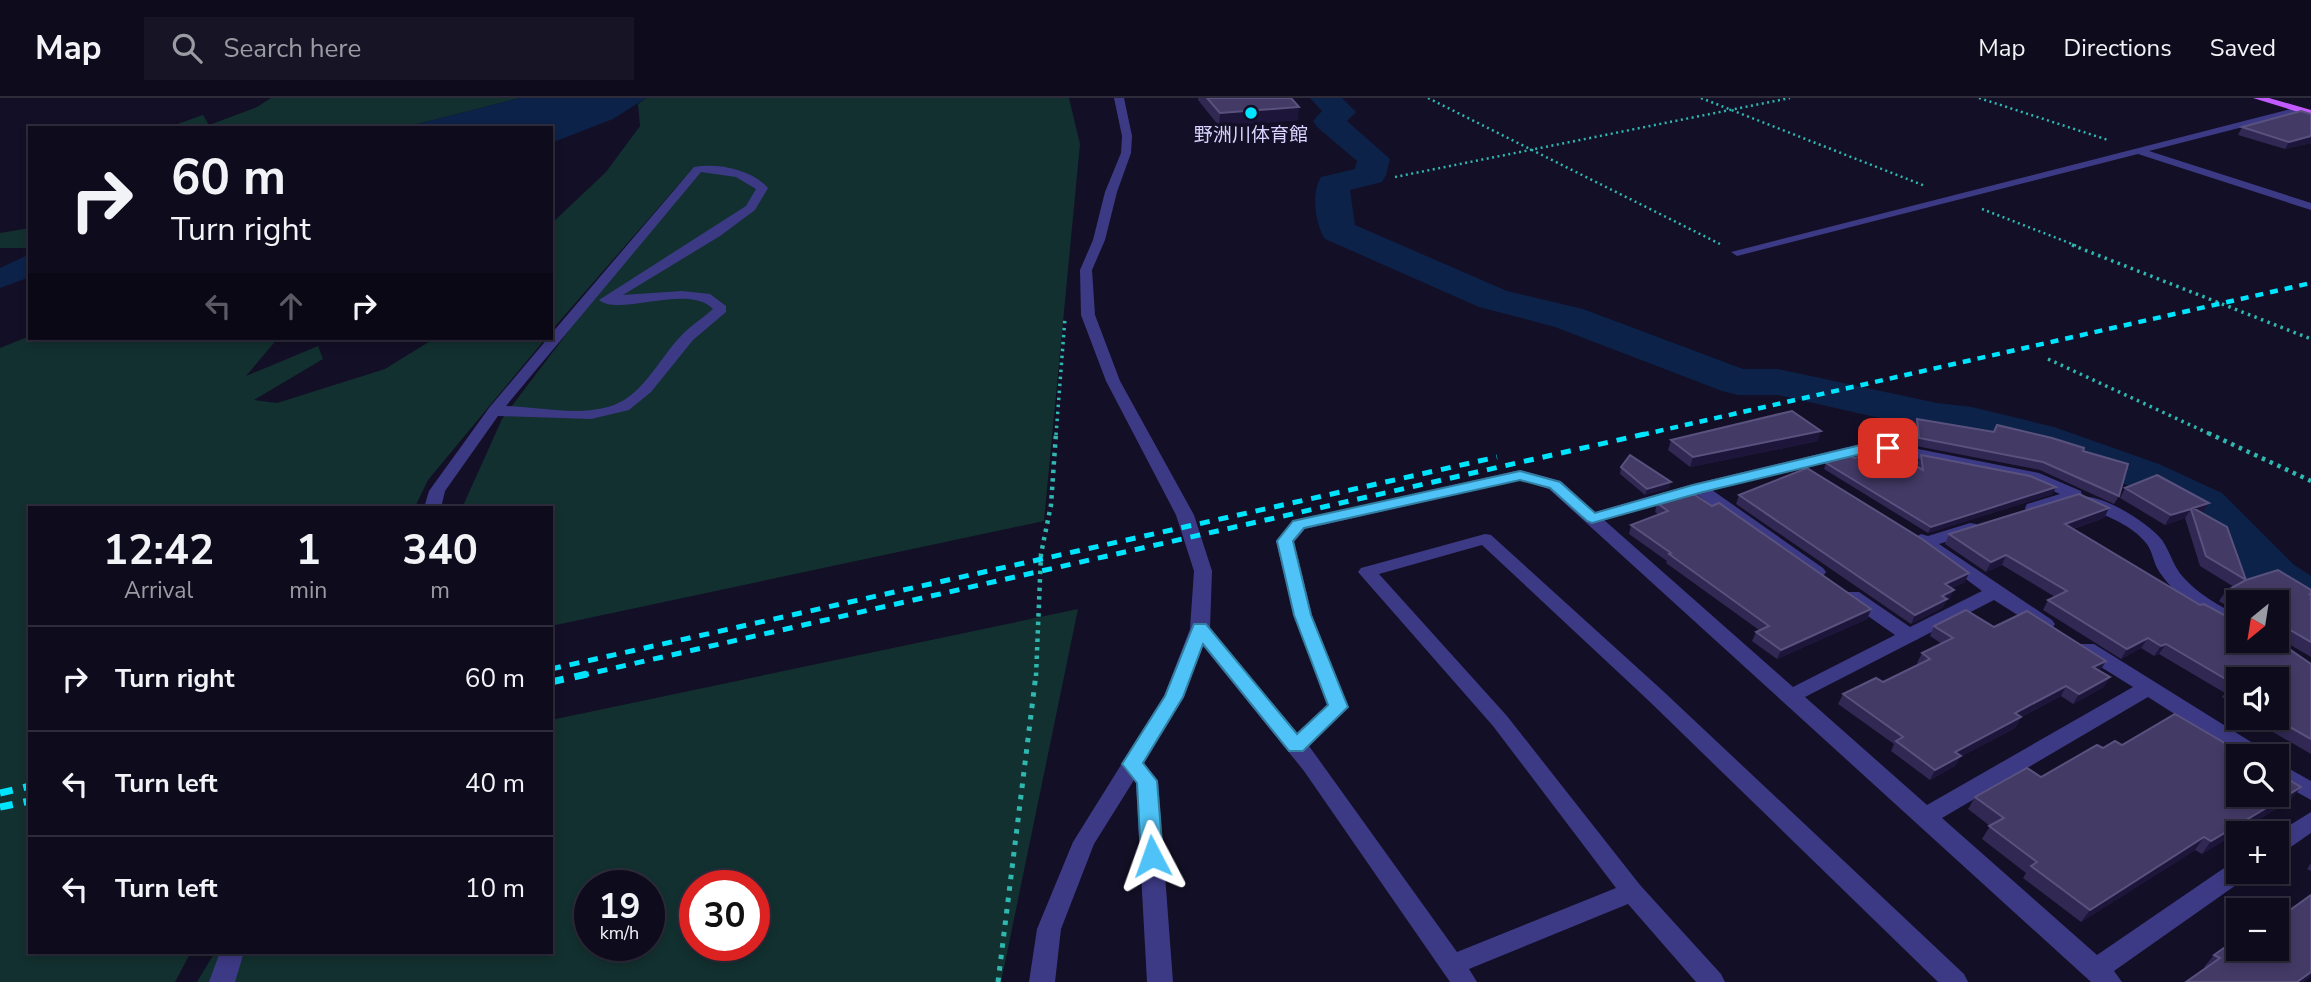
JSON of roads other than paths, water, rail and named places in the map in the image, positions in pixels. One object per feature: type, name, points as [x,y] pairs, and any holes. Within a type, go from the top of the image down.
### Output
[{"type":"main road","points":[[2258,98],[2311,113]]},
{"type":"street","points":[[1042,982],[1049,929],[1084,842],[1174,697],[1200,628],[1203,571],[1185,515],[1113,381],[1088,315],[1086,271],[1099,240],[1111,192],[1126,153],[1127,136],[1119,98]]},
{"type":"street","points":[[1737,252],[2299,110]]},
{"type":"street","points":[[2139,150],[2311,207]]},
{"type":"street","points":[[433,506],[437,491],[494,411],[698,169],[731,171],[752,178],[762,188],[751,208],[716,233],[606,300],[578,312]]},
{"type":"street","points":[[494,411],[590,414],[610,412],[632,403],[647,390],[684,341],[721,309],[710,298],[682,295],[606,300]]},
{"type":"street","points":[[1592,518],[1699,488],[1865,449],[1888,448],[2033,476],[2134,524],[2152,538],[2163,553],[2166,569],[2176,583],[2191,597],[2226,617]]},
{"type":"street","points":[[1801,464],[1824,479]]},
{"type":"street","points":[[1296,746],[1338,707],[1303,615],[1285,541],[1299,525],[1520,475],[1555,485],[2102,976],[2226,880]]},
{"type":"street","points":[[1699,488],[1909,636]]},
{"type":"street","points":[[2013,515],[2075,495]]},
{"type":"street","points":[[1926,542],[1988,523]]},
{"type":"street","points":[[1904,528],[1995,592],[2237,744]]},
{"type":"street","points":[[1712,982],[1632,892],[1500,721],[1367,572],[1485,539],[1656,696],[1955,982]]},
{"type":"street","points":[[1791,696],[1995,592]]},
{"type":"street","points":[[1200,628],[1296,746],[1458,973],[1632,892]]},
{"type":"street","points":[[1924,817],[2149,687]]},
{"type":"street","points":[[1132,764],[1147,781],[1160,982]]},
{"type":"street","points":[[2289,778],[2311,792]]},
{"type":"street","points":[[2289,837],[2311,821]]},
{"type":"street","points":[[222,982],[231,954]]},
{"type":"water","points":[[520,98],[646,98],[613,119],[553,142],[553,126],[410,126]]},
{"type":"water","points":[[28,255],[28,278],[0,288],[0,268]]},
{"type":"waterway","points":[[1324,98],[1341,112],[1328,121],[1374,159],[1370,175],[1333,184],[1338,231],[1493,299],[1569,318],[1738,382],[1778,382],[1937,417],[1972,421],[2037,437],[2142,474],[2204,504],[2274,576],[2311,602]]},
{"type":"railway","points":[[1641,435],[2311,283]]},
{"type":"railway","points":[[579,676],[1649,433]]},
{"type":"railway","points":[[553,669],[1497,457]]},
{"type":"railway","points":[[553,682],[587,674]]},
{"type":"railway","points":[[0,793],[28,786]]},
{"type":"railway","points":[[0,807],[28,801]]},
{"type":"place","name":"野洲川体育館","points":[[1251,113]]}]
